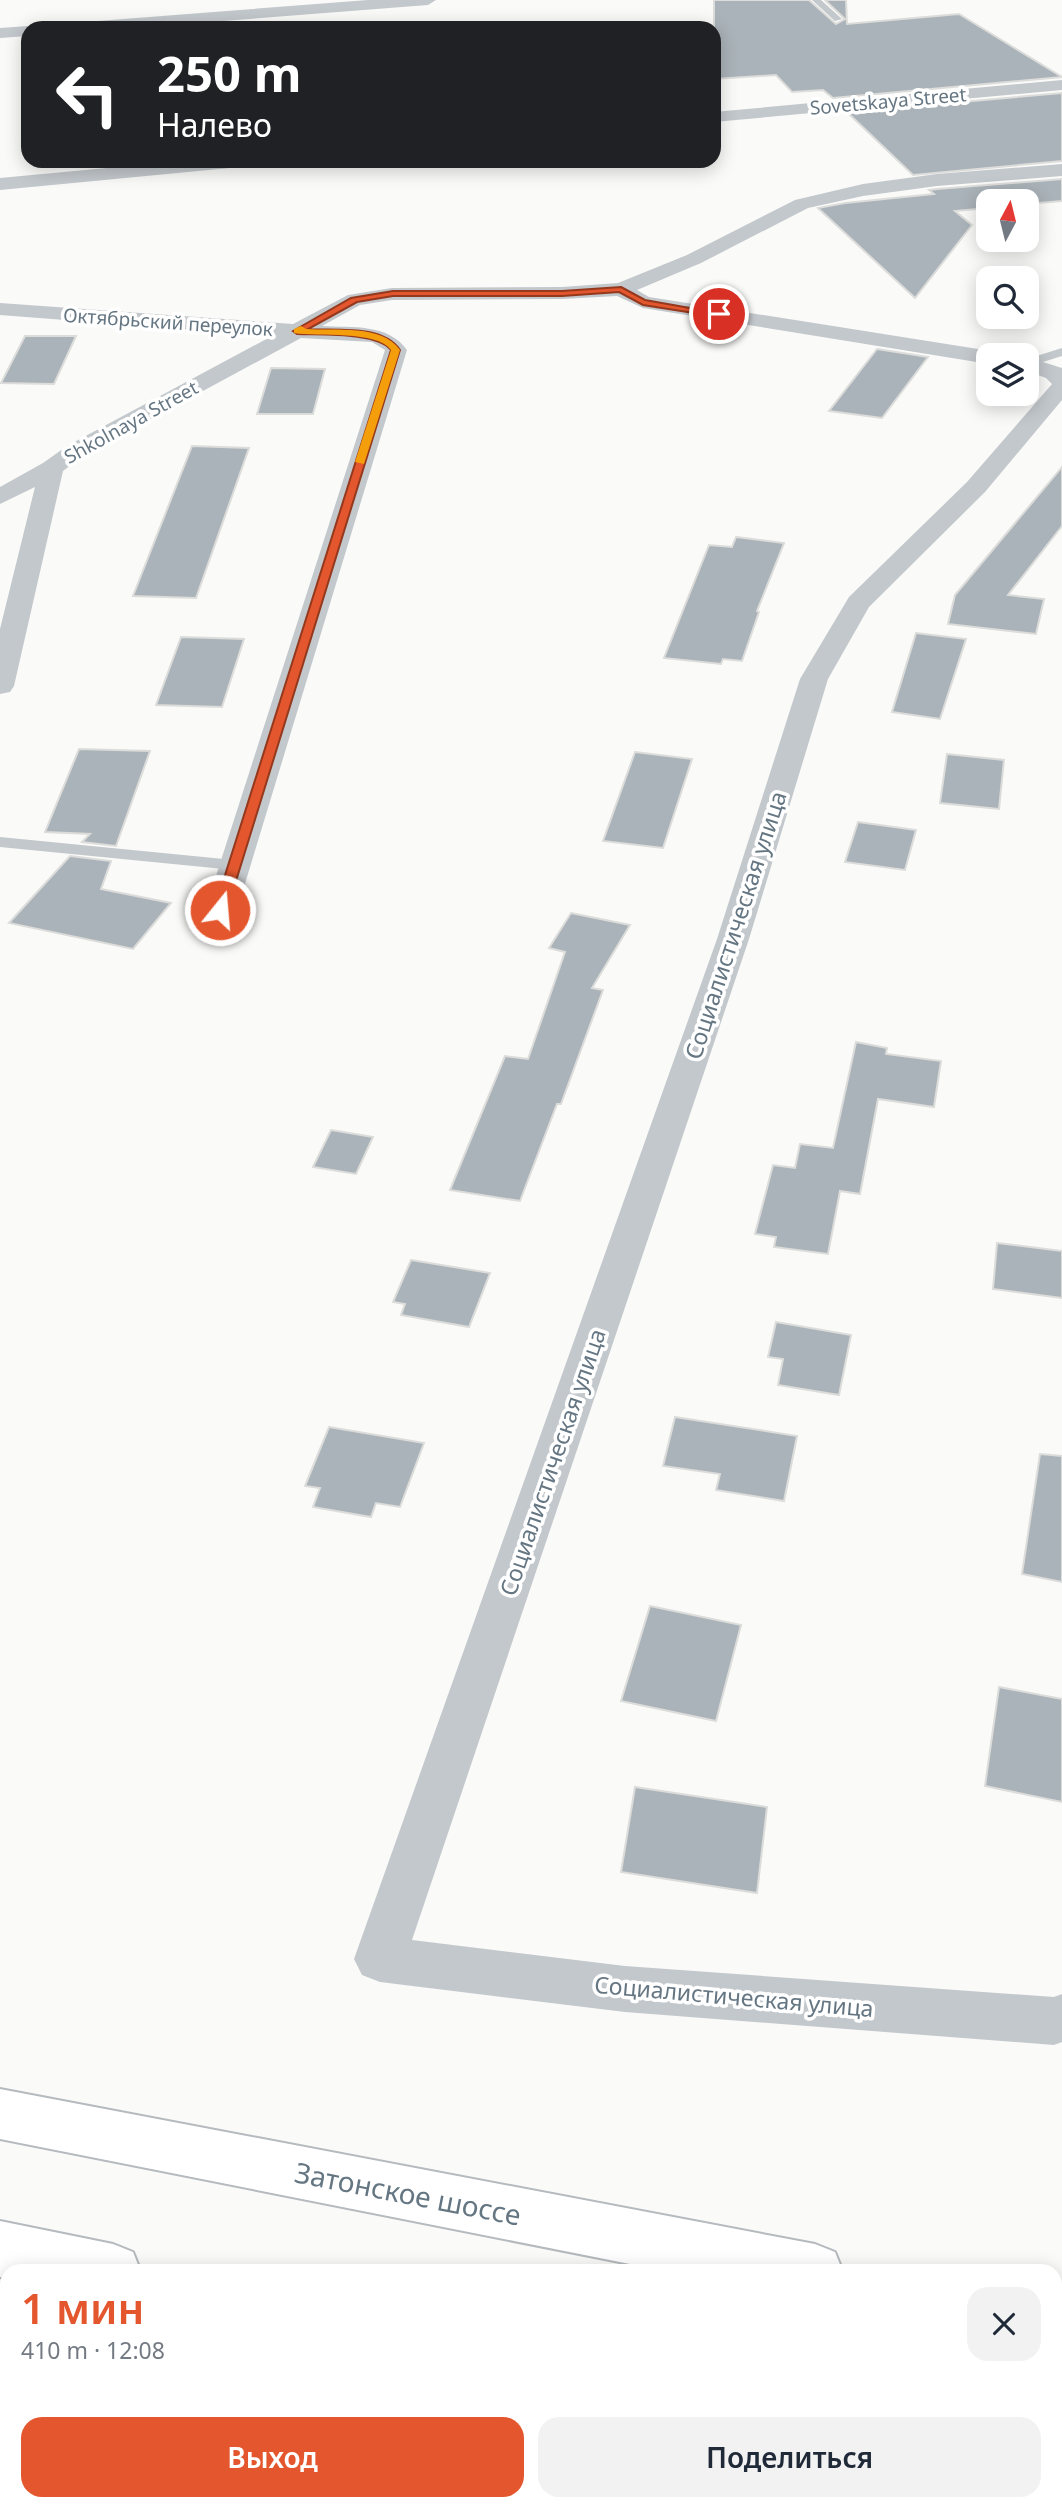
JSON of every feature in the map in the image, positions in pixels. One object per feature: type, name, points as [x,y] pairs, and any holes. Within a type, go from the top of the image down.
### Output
[{"type":"main road","name":"Затонское шоссе","points":[[0,2115],[773,2264]]},
{"type":"main road","points":[[0,2249],[74,2264]]},
{"type":"street","points":[[157,21],[428,0]]},
{"type":"street","points":[[81,21],[83,9]]},
{"type":"street","points":[[0,33],[21,32]]},
{"type":"street","name":"Sovetskaya Street","points":[[721,116],[1062,85]]},
{"type":"street","points":[[0,184],[167,168]]},
{"type":"street","name":"Октябрьский переулок","points":[[0,309],[297,331],[355,299],[393,294],[562,293],[621,289],[694,259],[802,204],[863,190],[925,181],[1062,170]]},
{"type":"street","points":[[621,289],[643,302],[976,354]]},
{"type":"street","points":[[220,910],[396,350],[390,342],[376,336],[297,331]]},
{"type":"street","name":"Shkolnaya Street","points":[[0,686],[52,468],[75,451],[297,331]]},
{"type":"street","name":"Социалистическая улица","points":[[1039,367],[1054,373],[1062,384],[976,487],[858,603],[814,679],[733,939],[380,1959],[625,1989],[1054,2021],[1062,2018]]},
{"type":"street","points":[[0,497],[52,468]]},
{"type":"lane","points":[[816,0],[838,19]]},
{"type":"lane","points":[[1039,359],[1062,352]]},
{"type":"lane","points":[[0,842],[234,865]]},
{"type":"building","points":[[714,0],[809,0],[836,24],[845,19],[825,0],[846,0],[847,24],[959,14],[1062,77],[833,98],[823,90],[792,92],[776,75],[721,79],[721,21],[714,21]]},
{"type":"building","points":[[1062,93],[1062,161],[913,175],[847,112]]},
{"type":"building","points":[[1062,179],[1062,201],[1040,203],[1040,189],[976,189],[976,209],[955,211],[972,225],[915,298],[818,208],[934,194],[929,190]]},
{"type":"building","points":[[25,336],[76,336],[54,384],[1,383]]},
{"type":"building","points":[[877,349],[928,357],[882,418],[829,411]]},
{"type":"building","points":[[271,368],[325,369],[313,414],[257,414]]},
{"type":"building","points":[[192,446],[249,448],[196,598],[133,596]]},
{"type":"building","points":[[1062,467],[1062,526],[1008,595],[1044,599],[1036,634],[948,624],[955,595]]},
{"type":"building","points":[[736,537],[784,543],[757,611],[759,612],[742,661],[723,659],[721,664],[664,658],[709,545],[732,547]]},
{"type":"building","points":[[916,633],[966,639],[940,719],[892,712]]},
{"type":"building","points":[[181,637],[244,639],[222,707],[156,705]]},
{"type":"building","points":[[79,749],[150,751],[116,846],[82,842],[90,834],[45,832]]},
{"type":"building","points":[[635,752],[692,759],[663,848],[603,841]]},
{"type":"building","points":[[947,754],[1004,760],[999,809],[940,803]]},
{"type":"building","points":[[858,822],[916,830],[905,870],[845,862]]},
{"type":"building","points":[[70,856],[111,861],[101,889],[171,903],[133,949],[9,923]]},
{"type":"building","points":[[571,913],[630,925],[592,988],[603,990],[561,1104],[557,1104],[520,1201],[450,1190],[505,1056],[528,1059],[565,952],[549,948]]},
{"type":"building","points":[[856,1042],[887,1048],[886,1054],[941,1061],[934,1107],[878,1099],[860,1194],[840,1191],[828,1254],[774,1247],[776,1237],[755,1234],[773,1165],[795,1168],[800,1144],[833,1148]]},
{"type":"building","points":[[331,1130],[373,1137],[356,1174],[313,1167]]},
{"type":"building","points":[[997,1243],[1062,1251],[1062,1298],[993,1289]]},
{"type":"building","points":[[411,1260],[490,1273],[469,1327],[401,1315],[405,1304],[393,1302]]},
{"type":"building","points":[[776,1322],[851,1335],[839,1395],[778,1385],[783,1359],[768,1357]]},
{"type":"building","points":[[675,1417],[797,1436],[784,1501],[716,1490],[720,1474],[663,1466]]},
{"type":"building","points":[[329,1427],[424,1443],[400,1507],[376,1503],[371,1517],[313,1507],[320,1488],[305,1486]]},
{"type":"building","points":[[1040,1454],[1062,1456],[1062,1582],[1022,1574]]},
{"type":"building","points":[[650,1606],[741,1625],[716,1721],[621,1701]]},
{"type":"building","points":[[999,1687],[1062,1699],[1062,1802],[985,1786]]},
{"type":"building","points":[[635,1787],[767,1807],[757,1893],[621,1872]]},
{"type":"slow traffic","points":[[301,329],[297,331],[376,336],[390,342],[396,350],[360,462]]},
{"type":"route","points":[[220,910],[396,350],[390,342],[376,336],[297,331],[355,299],[437,292],[492,295],[621,289],[643,302],[719,314]]}]
